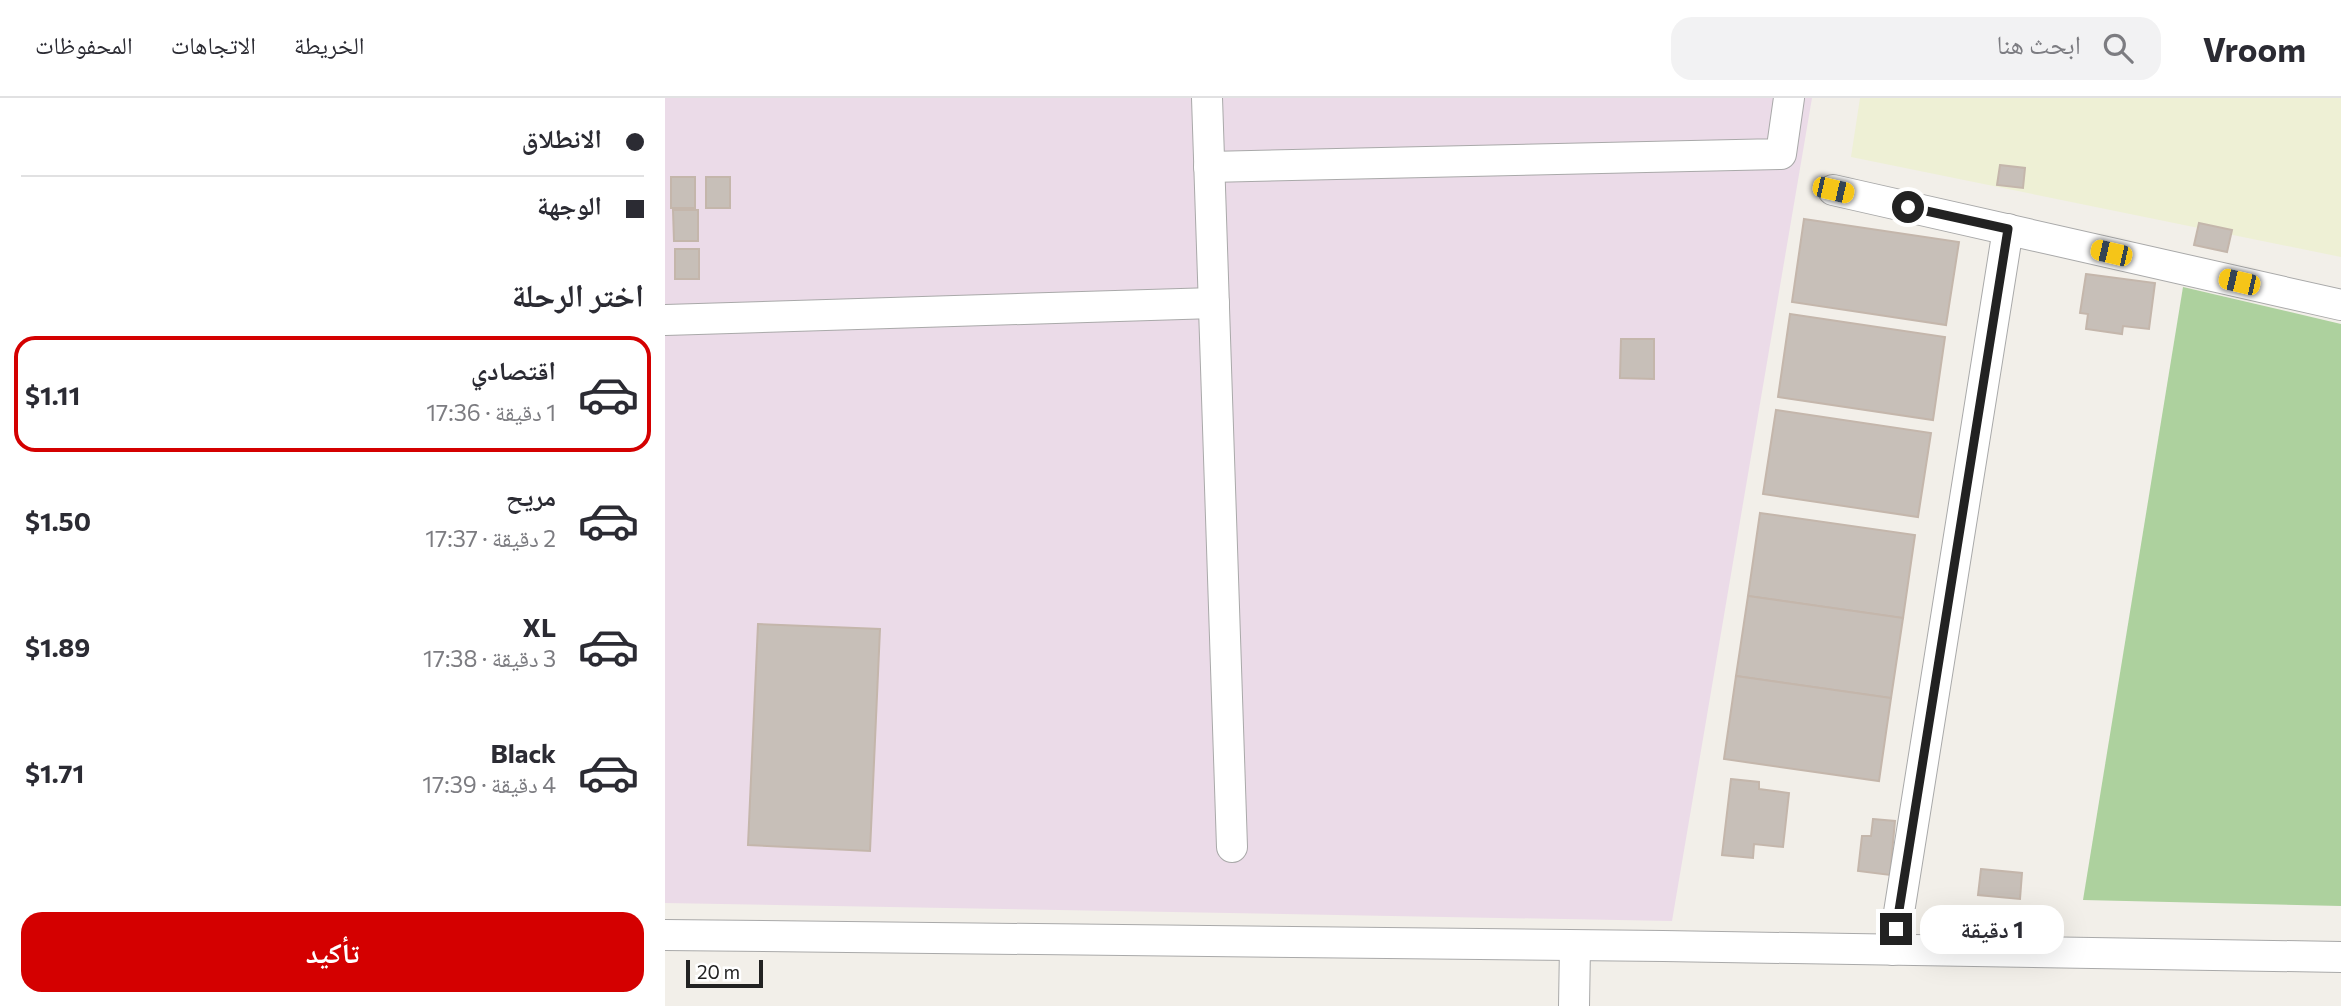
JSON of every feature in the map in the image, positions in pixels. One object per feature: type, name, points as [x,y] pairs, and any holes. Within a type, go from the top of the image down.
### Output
[{"type":"street","points":[[1207,98],[1232,847]]},
{"type":"street","points":[[1209,167],[1780,154],[1789,98]]},
{"type":"street","points":[[1833,190],[2341,305]]},
{"type":"street","points":[[1893,950],[2008,229]]},
{"type":"street","points":[[665,320],[1214,303]]},
{"type":"street","points":[[665,935],[2341,957]]},
{"type":"street","points":[[1574,946],[1574,1006]]},
{"type":"shaded area","points":[[665,98],[1812,98],[1672,921],[665,903]]},
{"type":"green space","points":[[1860,98],[2341,98],[2341,257],[1851,157]]},
{"type":"green space","points":[[2183,287],[2341,324],[2341,906],[2083,900]]},
{"type":"building","points":[[2000,165],[2025,168],[2023,188],[1997,185]]},
{"type":"building","points":[[671,177],[695,177],[695,208],[671,208]]},
{"type":"building","points":[[706,177],[730,177],[730,208],[706,208]]},
{"type":"building","points":[[673,210],[698,210],[698,241],[674,241]]},
{"type":"building","points":[[1804,219],[1959,242],[1946,325],[1792,302]]},
{"type":"building","points":[[2199,223],[2232,230],[2227,252],[2194,245]]},
{"type":"building","points":[[675,249],[699,249],[699,279],[675,279]]},
{"type":"building","points":[[2086,274],[2155,283],[2149,329],[2123,326],[2122,334],[2086,329],[2088,314],[2080,313]]},
{"type":"building","points":[[1790,314],[1945,337],[1933,420],[1778,397]]},
{"type":"building","points":[[1621,339],[1654,339],[1654,379],[1620,378]]},
{"type":"building","points":[[1776,410],[1931,433],[1918,517],[1763,494]]},
{"type":"building","points":[[1760,513],[1915,535],[1903,618],[1748,596]]},
{"type":"building","points":[[1748,596],[1903,618],[1891,698],[1736,676]]},
{"type":"building","points":[[758,624],[880,629],[870,851],[748,845]]},
{"type":"building","points":[[1736,676],[1891,698],[1879,781],[1724,759]]},
{"type":"building","points":[[1731,779],[1759,782],[1759,789],[1789,793],[1783,847],[1754,844],[1753,858],[1722,855]]},
{"type":"building","points":[[1873,819],[1895,821],[1890,875],[1858,871],[1862,836],[1871,836]]},
{"type":"building","points":[[1981,869],[2022,873],[2020,899],[1978,895]]},
{"type":"route","points":[[1896,929],[2008,229],[1908,207]]}]
